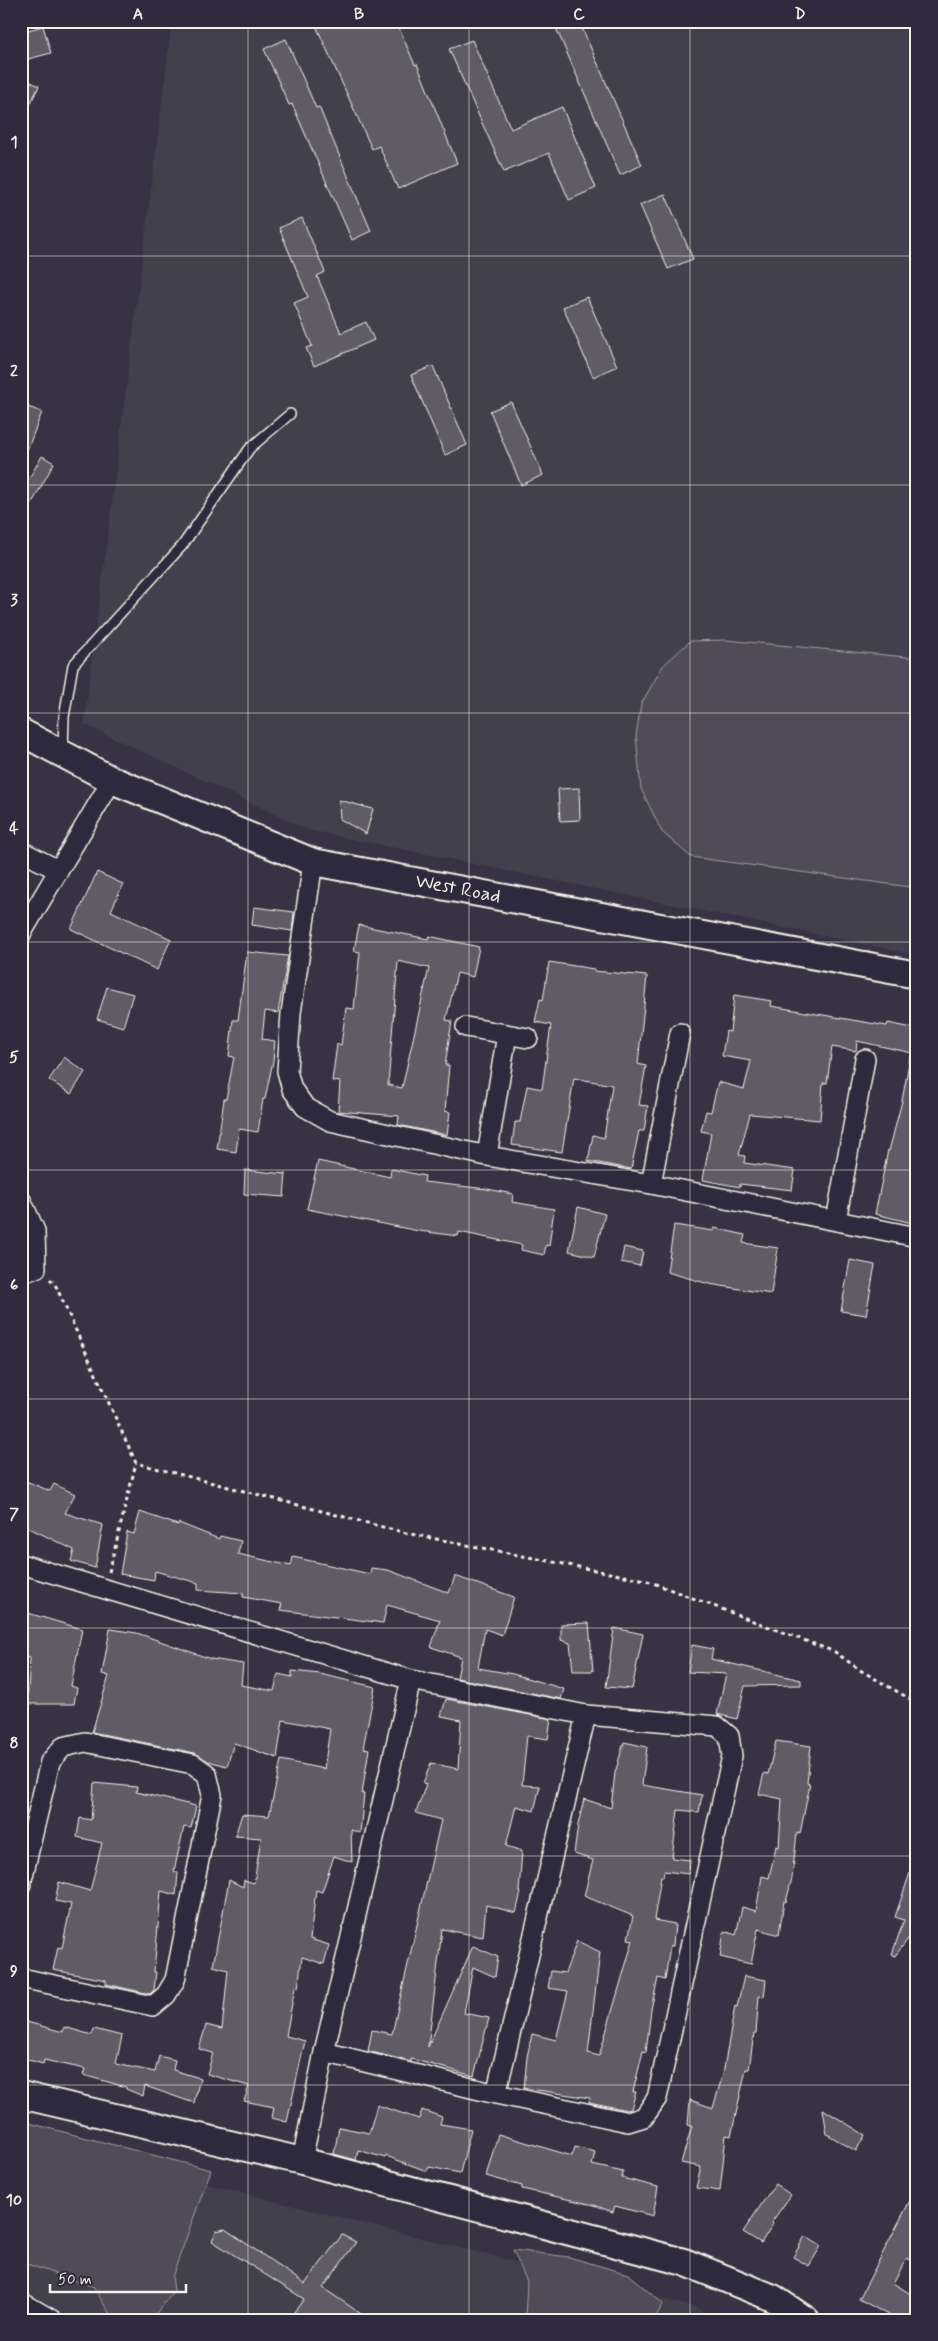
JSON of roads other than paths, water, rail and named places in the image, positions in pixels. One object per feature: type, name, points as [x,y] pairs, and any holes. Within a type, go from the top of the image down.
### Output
[{"type":"street","name":"West Road","points":[[21,732],[112,780],[314,862],[917,975]]},
{"type":"street","points":[[21,934],[112,780]]},
{"type":"street","points":[[21,851],[58,870]]},
{"type":"street","points":[[314,862],[292,1012],[286,1071],[292,1089],[305,1107],[330,1121],[487,1156],[651,1184],[917,1237]]},
{"type":"street","points":[[466,1027],[528,1038]]},
{"type":"street","points":[[651,1184],[680,1033]]},
{"type":"street","points":[[487,1156],[507,1034]]},
{"type":"street","points":[[836,1221],[865,1059]]},
{"type":"street","points":[[21,1200],[35,1231],[29,1270]]},
{"type":"street","points":[[21,1564],[411,1680],[586,1715],[717,1726],[729,1736],[732,1756],[657,2098],[644,2117],[628,2122],[496,2094],[324,2052]]},
{"type":"street","points":[[302,2161],[324,2052],[411,1680]]},
{"type":"street","points":[[496,2094],[586,1715]]},
{"type":"street","points":[[21,1884],[50,1762],[64,1746],[85,1742],[193,1764],[207,1774],[212,1795],[175,1980],[166,1995],[153,2006],[21,1978]]},
{"type":"street","points":[[21,2095],[302,2161],[684,2262],[773,2298],[806,2320]]},
{"type":"street","points":[[21,2302],[52,2320]]},
{"type":"lane","points":[[63,753],[64,718],[73,665],[182,546],[250,448],[290,414]]}]
